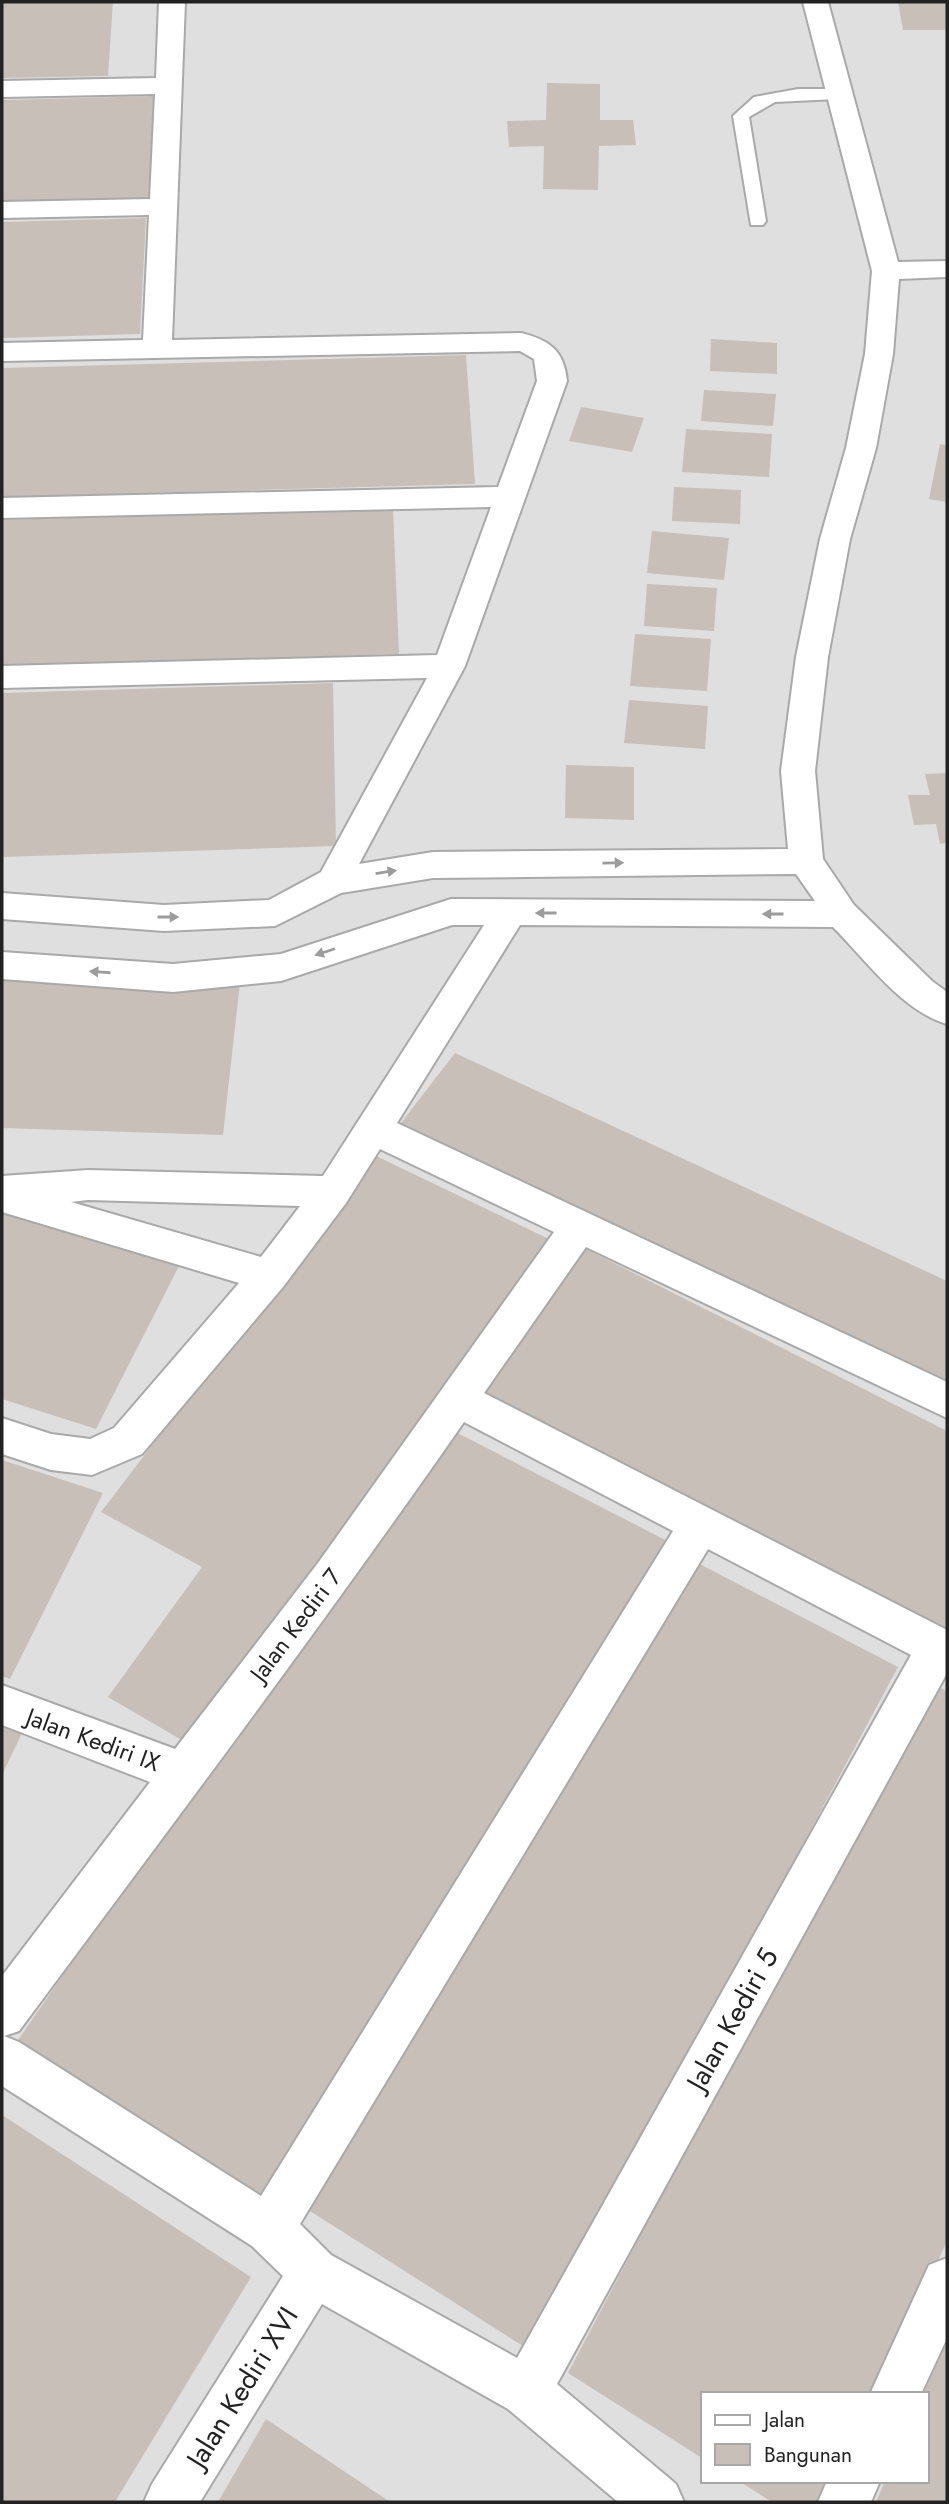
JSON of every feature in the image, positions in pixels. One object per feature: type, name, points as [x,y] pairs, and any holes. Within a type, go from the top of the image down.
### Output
[{"type":"street","points":[[156,349],[172,2]]},
{"type":"street","points":[[816,2],[837,94],[886,271],[879,354],[861,448],[835,540],[812,657],[798,771],[806,861],[842,914],[919,991],[947,1010]]},
{"type":"street","points":[[2,89],[169,86]]},
{"type":"street","points":[[2,210],[163,207]]},
{"type":"street","points":[[886,271],[947,269]]},
{"type":"street","points":[[2,352],[521,342],[536,345],[547,354],[551,363],[552,381],[449,666],[333,881]]},
{"type":"street","points":[[2,508],[511,498]]},
{"type":"street","points":[[2,677],[449,666]]},
{"type":"street","points":[[2,906],[164,918],[275,913],[333,881],[433,865],[806,861]]},
{"type":"street","points":[[2,965],[173,978],[281,967],[451,912],[842,914]]},
{"type":"street","points":[[2,1436],[51,1452],[92,1457],[128,1441],[269,1276],[333,1192],[510,913]]},
{"type":"street","points":[[372,1128],[947,1401]]},
{"type":"street","points":[[2,1194],[88,1185],[333,1192]]},
{"type":"street","points":[[2,1194],[269,1276]]},
{"type":"street","name":"Jalan Kediri 7","points":[[2,2014],[333,1576],[579,1227]]},
{"type":"street","points":[[457,1399],[943,1650]]},
{"type":"street","points":[[269,2229],[700,1525]]},
{"type":"street","name":"Jalan Kediri 5","points":[[526,2391],[943,1650]]},
{"type":"street","name":"Jalan Kediri IX","points":[[2,1705],[185,1774]]},
{"type":"street","points":[[2,2059],[269,2229],[314,2272],[526,2391],[658,2502]]},
{"type":"street","name":"Jalan Kediri XVI","points":[[170,2502],[314,2272]]},
{"type":"street","points":[[896,2392],[947,2283]]},
{"type":"street","points":[[844,2502],[853,2483]]},
{"type":"lane","points":[[757,221],[741,116],[754,103],[764,99],[837,94]]},
{"type":"shaded area","points":[[2,2],[947,2],[947,2502],[2,2502]]},
{"type":"building","points":[[2,2],[113,2],[108,76],[2,78]]},
{"type":"building","points":[[898,2],[947,2],[947,30],[903,30]]},
{"type":"building","points":[[547,83],[600,84],[600,120],[633,120],[636,145],[599,146],[598,190],[543,189],[544,146],[509,147],[507,121],[546,120]]},
{"type":"building","points":[[158,96],[153,201],[2,205],[2,100]]},
{"type":"building","points":[[146,218],[140,334],[2,338],[2,222]]},
{"type":"building","points":[[711,339],[777,343],[777,374],[710,371]]},
{"type":"building","points":[[466,355],[475,484],[2,497],[2,368]]},
{"type":"building","points":[[704,390],[776,394],[773,426],[701,421]]},
{"type":"building","points":[[581,407],[644,418],[632,452],[569,441]]},
{"type":"building","points":[[686,429],[772,434],[769,477],[682,472]]},
{"type":"building","points":[[940,444],[947,445],[947,502],[929,499]]},
{"type":"building","points":[[674,487],[741,490],[740,524],[672,521]]},
{"type":"building","points":[[393,509],[399,654],[2,666],[2,520]]},
{"type":"building","points":[[652,531],[729,538],[724,580],[647,573]]},
{"type":"building","points":[[647,584],[717,588],[714,631],[644,626]]},
{"type":"building","points":[[635,634],[711,639],[707,691],[630,686]]},
{"type":"building","points":[[333,683],[336,846],[2,857],[2,693]]},
{"type":"building","points":[[629,700],[708,706],[705,749],[624,743]]},
{"type":"building","points":[[566,765],[634,767],[634,820],[565,818]]},
{"type":"building","points":[[947,773],[947,843],[940,844],[936,824],[914,825],[908,795],[930,795],[925,774]]},
{"type":"building","points":[[2,977],[240,983],[223,1135],[2,1128]]},
{"type":"building","points":[[455,1053],[947,1281],[947,1383],[401,1123]]},
{"type":"building","points":[[374,1155],[551,1240],[197,1749],[108,1697],[202,1567],[101,1512]]},
{"type":"building","points":[[2,1211],[180,1264],[96,1429],[2,1399]]},
{"type":"building","points":[[582,1247],[947,1431],[947,1640],[478,1390]]},
{"type":"building","points":[[442,1425],[675,1545],[271,2206],[16,2043]]},
{"type":"building","points":[[2,1460],[103,1493],[10,1679],[2,1676]]},
{"type":"building","points":[[692,1560],[898,1667],[531,2351],[302,2206]]},
{"type":"building","points":[[931,1683],[947,1691],[947,2241],[878,2392],[701,2392],[701,2457],[568,2373]]},
{"type":"building","points":[[2,1724],[23,1731],[2,1775]]},
{"type":"building","points":[[2,2115],[251,2277],[115,2502],[2,2502]]},
{"type":"building","points":[[947,2342],[947,2502],[876,2502],[884,2483],[928,2483],[928,2392],[924,2392]]},
{"type":"building","points":[[266,2419],[390,2502],[218,2502]]},
{"type":"building","points":[[742,2483],[837,2483],[828,2502],[772,2502]]}]
